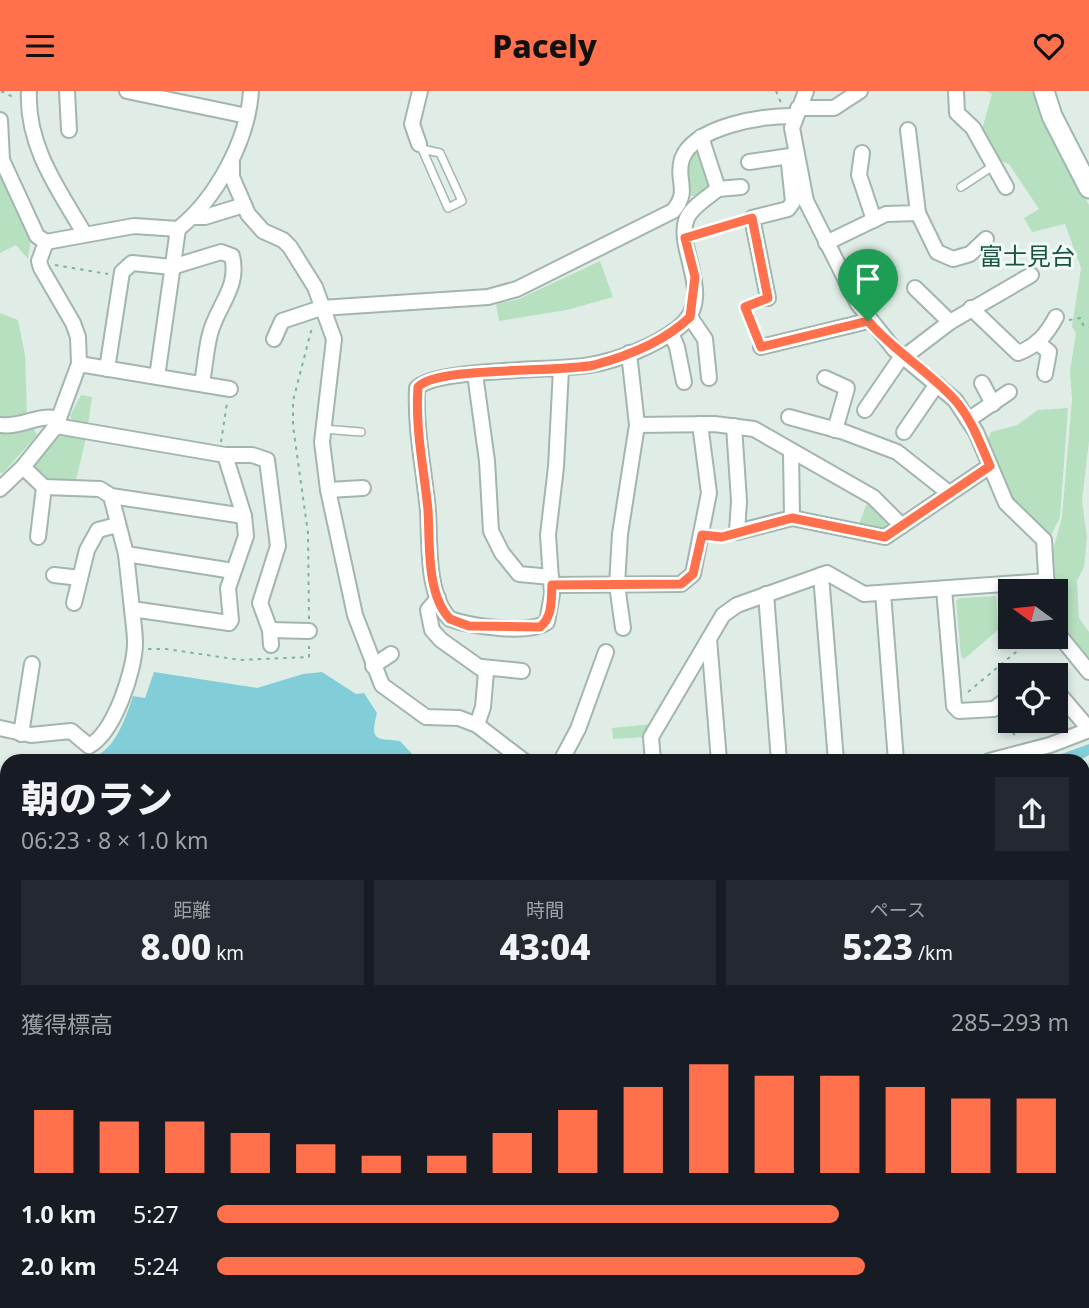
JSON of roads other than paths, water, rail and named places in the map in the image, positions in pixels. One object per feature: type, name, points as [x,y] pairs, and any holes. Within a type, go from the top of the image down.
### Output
[{"type":"street","points":[[67,91],[69,130]]},
{"type":"street","points":[[127,91],[247,116]]},
{"type":"street","points":[[251,91],[247,116],[232,163],[232,177],[244,205],[263,231],[283,240],[290,247],[315,287],[330,331],[335,349],[323,429],[328,490],[355,615],[373,666],[386,690],[420,714],[459,718],[477,725],[515,754]]},
{"type":"street","points":[[420,91],[412,131],[420,147]]},
{"type":"street","points":[[806,91],[792,128],[794,156],[806,201],[826,243],[868,321],[903,357],[955,400],[968,420],[1011,510],[1037,530],[1044,540],[1047,579]]},
{"type":"street","points":[[274,339],[282,321],[321,308],[488,297],[517,289],[673,211],[681,202],[684,191],[682,160],[709,131],[797,112],[834,108],[860,91]]},
{"type":"street","points":[[956,91],[957,113],[973,128],[1006,187]]},
{"type":"street","points":[[1044,91],[1052,116],[1089,188]]},
{"type":"street","points":[[29,98],[46,169],[84,233]]},
{"type":"street","points":[[0,120],[2,160],[37,236],[46,242],[134,226],[178,229]]},
{"type":"street","points":[[908,130],[918,213],[937,252],[953,259],[970,254],[986,239]]},
{"type":"street","points":[[701,137],[718,189]]},
{"type":"street","points":[[862,153],[859,175],[874,220]]},
{"type":"street","points":[[749,162],[794,156]]},
{"type":"street","points":[[768,298],[752,218],[788,209],[793,202],[789,164],[794,156]]},
{"type":"street","points":[[157,377],[178,229],[193,217],[232,163]]},
{"type":"street","points":[[709,377],[705,339],[690,317],[695,277],[685,238],[689,214],[718,189],[741,187]]},
{"type":"street","points":[[193,217],[205,217],[244,205]]},
{"type":"street","points":[[826,243],[886,214],[918,213]]},
{"type":"street","points":[[0,489],[23,467],[58,422],[79,364],[78,337],[73,323],[39,261],[46,242]]},
{"type":"street","points":[[107,369],[121,276],[132,263],[172,267],[220,252],[232,256],[235,270],[231,287],[210,332],[202,383]]},
{"type":"street","points":[[866,410],[903,357],[971,308],[1031,275]]},
{"type":"street","points":[[915,288],[950,322]]},
{"type":"street","points":[[971,308],[1018,353],[1047,333],[1056,317]]},
{"type":"street","points":[[561,369],[556,467],[548,535],[551,581],[547,622],[532,628],[469,626],[450,619],[438,598],[429,554],[428,510],[417,441],[418,387],[422,382],[475,374],[592,365],[629,353],[671,333],[690,317]]},
{"type":"street","points":[[761,347],[868,321]]},
{"type":"street","points":[[671,333],[684,382]]},
{"type":"street","points":[[1037,342],[1049,352],[1045,375]]},
{"type":"street","points":[[623,628],[617,585],[621,534],[637,425],[629,353]]},
{"type":"street","points":[[79,364],[202,383],[229,392]]},
{"type":"street","points":[[475,374],[487,461],[491,531],[502,553],[519,574],[551,581],[617,585],[681,584],[693,574],[709,493],[700,424]]},
{"type":"street","points":[[825,378],[847,388],[835,430]]},
{"type":"street","points":[[982,383],[993,404]]},
{"type":"street","points":[[904,432],[937,384]]},
{"type":"street","points":[[968,420],[1009,392]]},
{"type":"street","points":[[0,425],[15,427],[47,415],[58,422],[225,455],[252,455],[267,460],[278,545],[260,603],[270,638],[309,631]]},
{"type":"street","points":[[789,417],[897,452],[950,493]]},
{"type":"street","points":[[637,425],[700,424],[754,429],[873,497],[902,526]]},
{"type":"street","points":[[734,426],[739,501],[737,532],[747,532],[792,518],[885,537],[990,466]]},
{"type":"street","points":[[791,451],[792,518]]},
{"type":"street","points":[[132,609],[229,623],[231,620],[228,589],[246,536],[244,516],[225,455]]},
{"type":"street","points":[[23,467],[44,488],[100,489],[111,496],[244,516]]},
{"type":"street","points":[[38,537],[44,488]]},
{"type":"street","points":[[328,490],[363,488]]},
{"type":"street","points":[[0,729],[21,734],[71,731],[84,744],[98,741],[120,701],[134,650],[126,554],[111,496]]},
{"type":"street","points":[[74,603],[87,551],[98,530],[117,526]]},
{"type":"street","points":[[126,554],[233,571]]},
{"type":"street","points":[[652,754],[651,737],[723,615],[766,594],[827,573],[864,594],[998,587]]},
{"type":"street","points":[[54,575],[80,579]]},
{"type":"street","points":[[821,575],[835,754]]},
{"type":"street","points":[[944,589],[954,706],[959,711],[994,709],[998,706]]},
{"type":"street","points":[[883,593],[895,754]]},
{"type":"street","points":[[766,594],[778,754]]},
{"type":"street","points":[[438,598],[428,610],[432,630],[441,640],[482,667],[522,671]]},
{"type":"street","points":[[709,639],[718,754]]},
{"type":"street","points":[[1068,646],[1089,672]]},
{"type":"street","points":[[565,754],[578,729],[606,652]]},
{"type":"street","points":[[373,666],[391,655]]},
{"type":"street","points":[[21,734],[32,664]]},
{"type":"street","points":[[477,725],[486,687],[482,667]]},
{"type":"street","points":[[1016,754],[1089,729],[1068,704]]},
{"type":"lane","points":[[420,147],[440,153],[462,201],[448,208],[420,147]]},
{"type":"lane","points":[[961,187],[994,165]]},
{"type":"lane","points":[[843,401],[866,410]]},
{"type":"lane","points":[[323,429],[360,432]]},
{"type":"lane","points":[[702,535],[722,537],[737,532]]},
{"type":"water","points":[[154,672],[257,688],[303,674],[322,672],[356,694],[364,693],[377,713],[374,730],[377,737],[400,741],[412,754],[98,754],[110,745],[116,736],[133,696],[145,698]]},
{"type":"water","points":[[1089,744],[1089,754],[1061,754]]},
{"type":"district","name":"富士見台","points":[[1027,257]]}]
